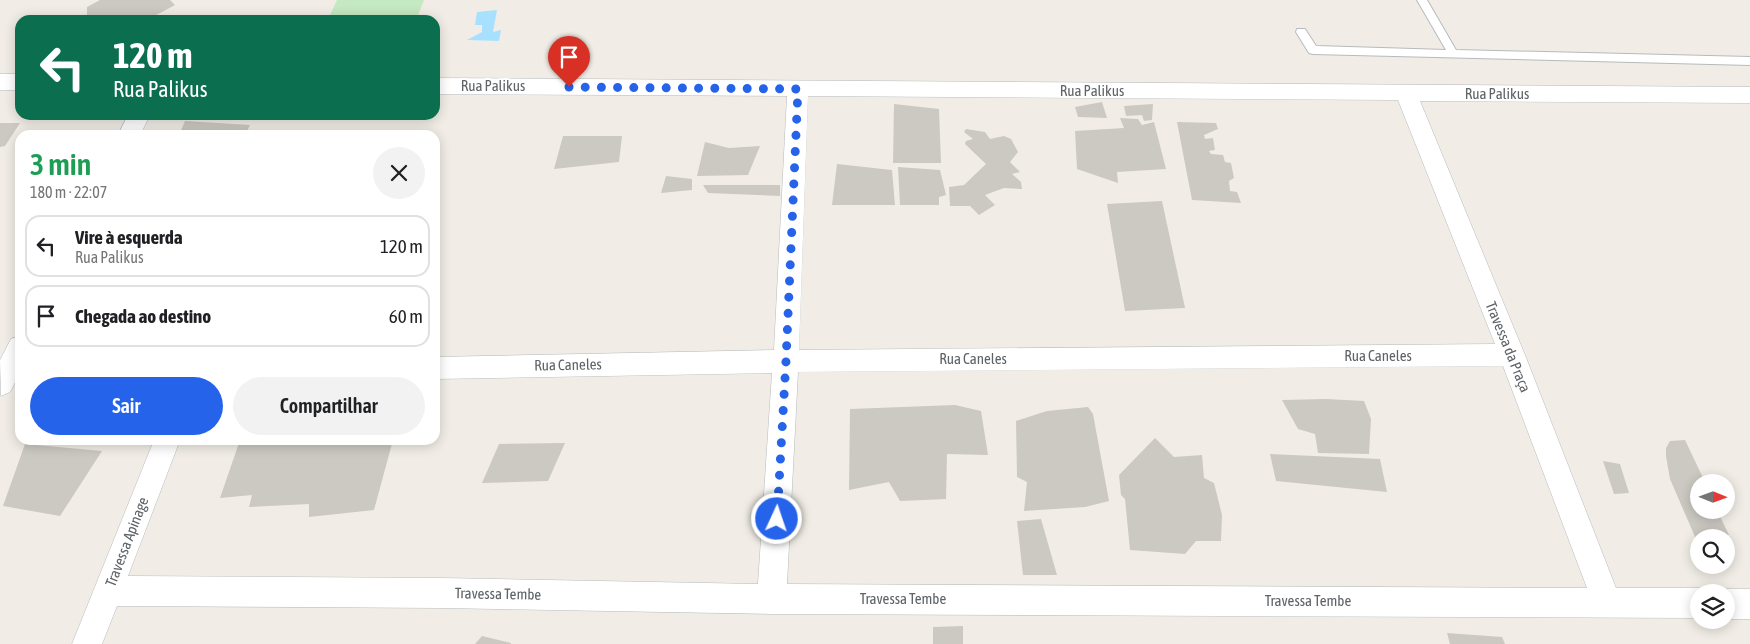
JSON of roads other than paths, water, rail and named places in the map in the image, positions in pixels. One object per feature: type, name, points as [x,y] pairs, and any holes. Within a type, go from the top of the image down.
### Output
[{"type":"street","points":[[0,82],[15,82]]},
{"type":"street","name":"Rua Palikus","points":[[440,86],[1750,96]]},
{"type":"street","points":[[772,599],[786,361],[798,89]]},
{"type":"street","name":"Travessa da Praça","points":[[1406,94],[1512,355],[1607,602]]},
{"type":"street","name":"Rua Caneles","points":[[440,368],[786,361],[1512,355]]},
{"type":"street","points":[[7,383],[15,361]]},
{"type":"street","name":"Travessa Apinage","points":[[87,644],[165,445]]},
{"type":"street","name":"Travessa Tembe","points":[[108,590],[442,593],[772,599],[1690,603]]},
{"type":"street","points":[[1735,604],[1750,604]]},
{"type":"lane","points":[[1422,0],[1453,54]]},
{"type":"lane","points":[[1301,32],[1313,50],[1750,61]]},
{"type":"water","points":[[497,10],[493,32],[501,30],[499,41],[467,40],[482,32],[482,25],[475,25],[477,12]]}]
